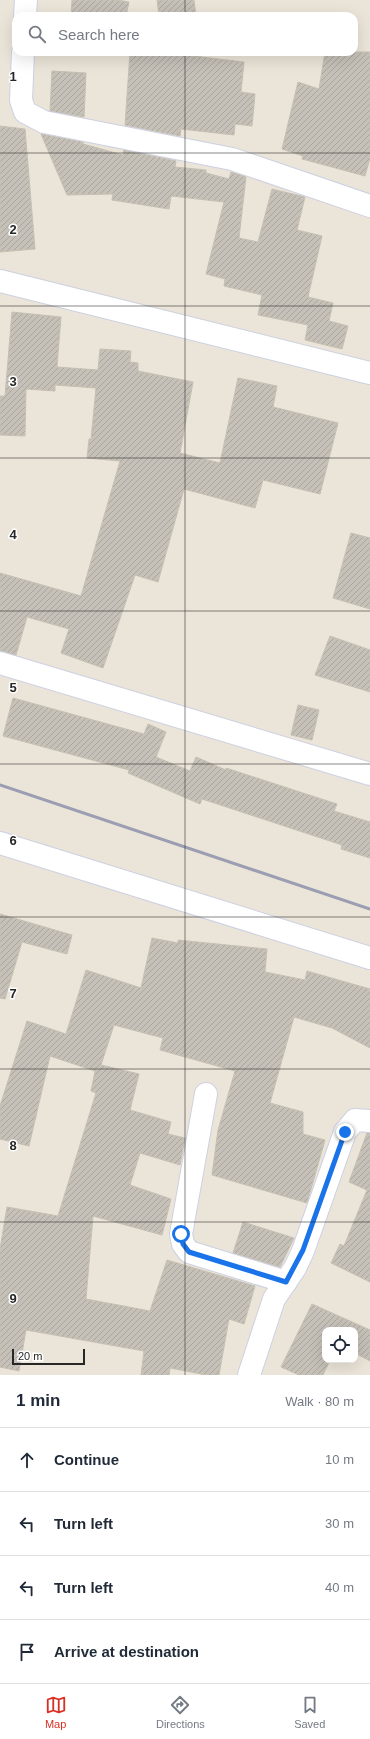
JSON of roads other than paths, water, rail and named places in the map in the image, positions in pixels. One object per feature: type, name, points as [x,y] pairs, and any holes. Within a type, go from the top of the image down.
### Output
[{"type":"street","points":[[25,12],[26,0]]},
{"type":"street","points":[[23,56],[21,100],[25,112],[44,122],[232,159],[370,206]]},
{"type":"street","points":[[0,281],[370,373]]},
{"type":"street","points":[[0,664],[370,774]]},
{"type":"street","points":[[0,843],[370,958]]},
{"type":"street","points":[[206,1094],[181,1234],[183,1244],[189,1252],[286,1282]]},
{"type":"street","points":[[249,1375],[274,1299],[286,1282],[303,1250],[345,1132],[355,1120],[370,1121]]},
{"type":"railway","points":[[0,785],[370,909]]}]
